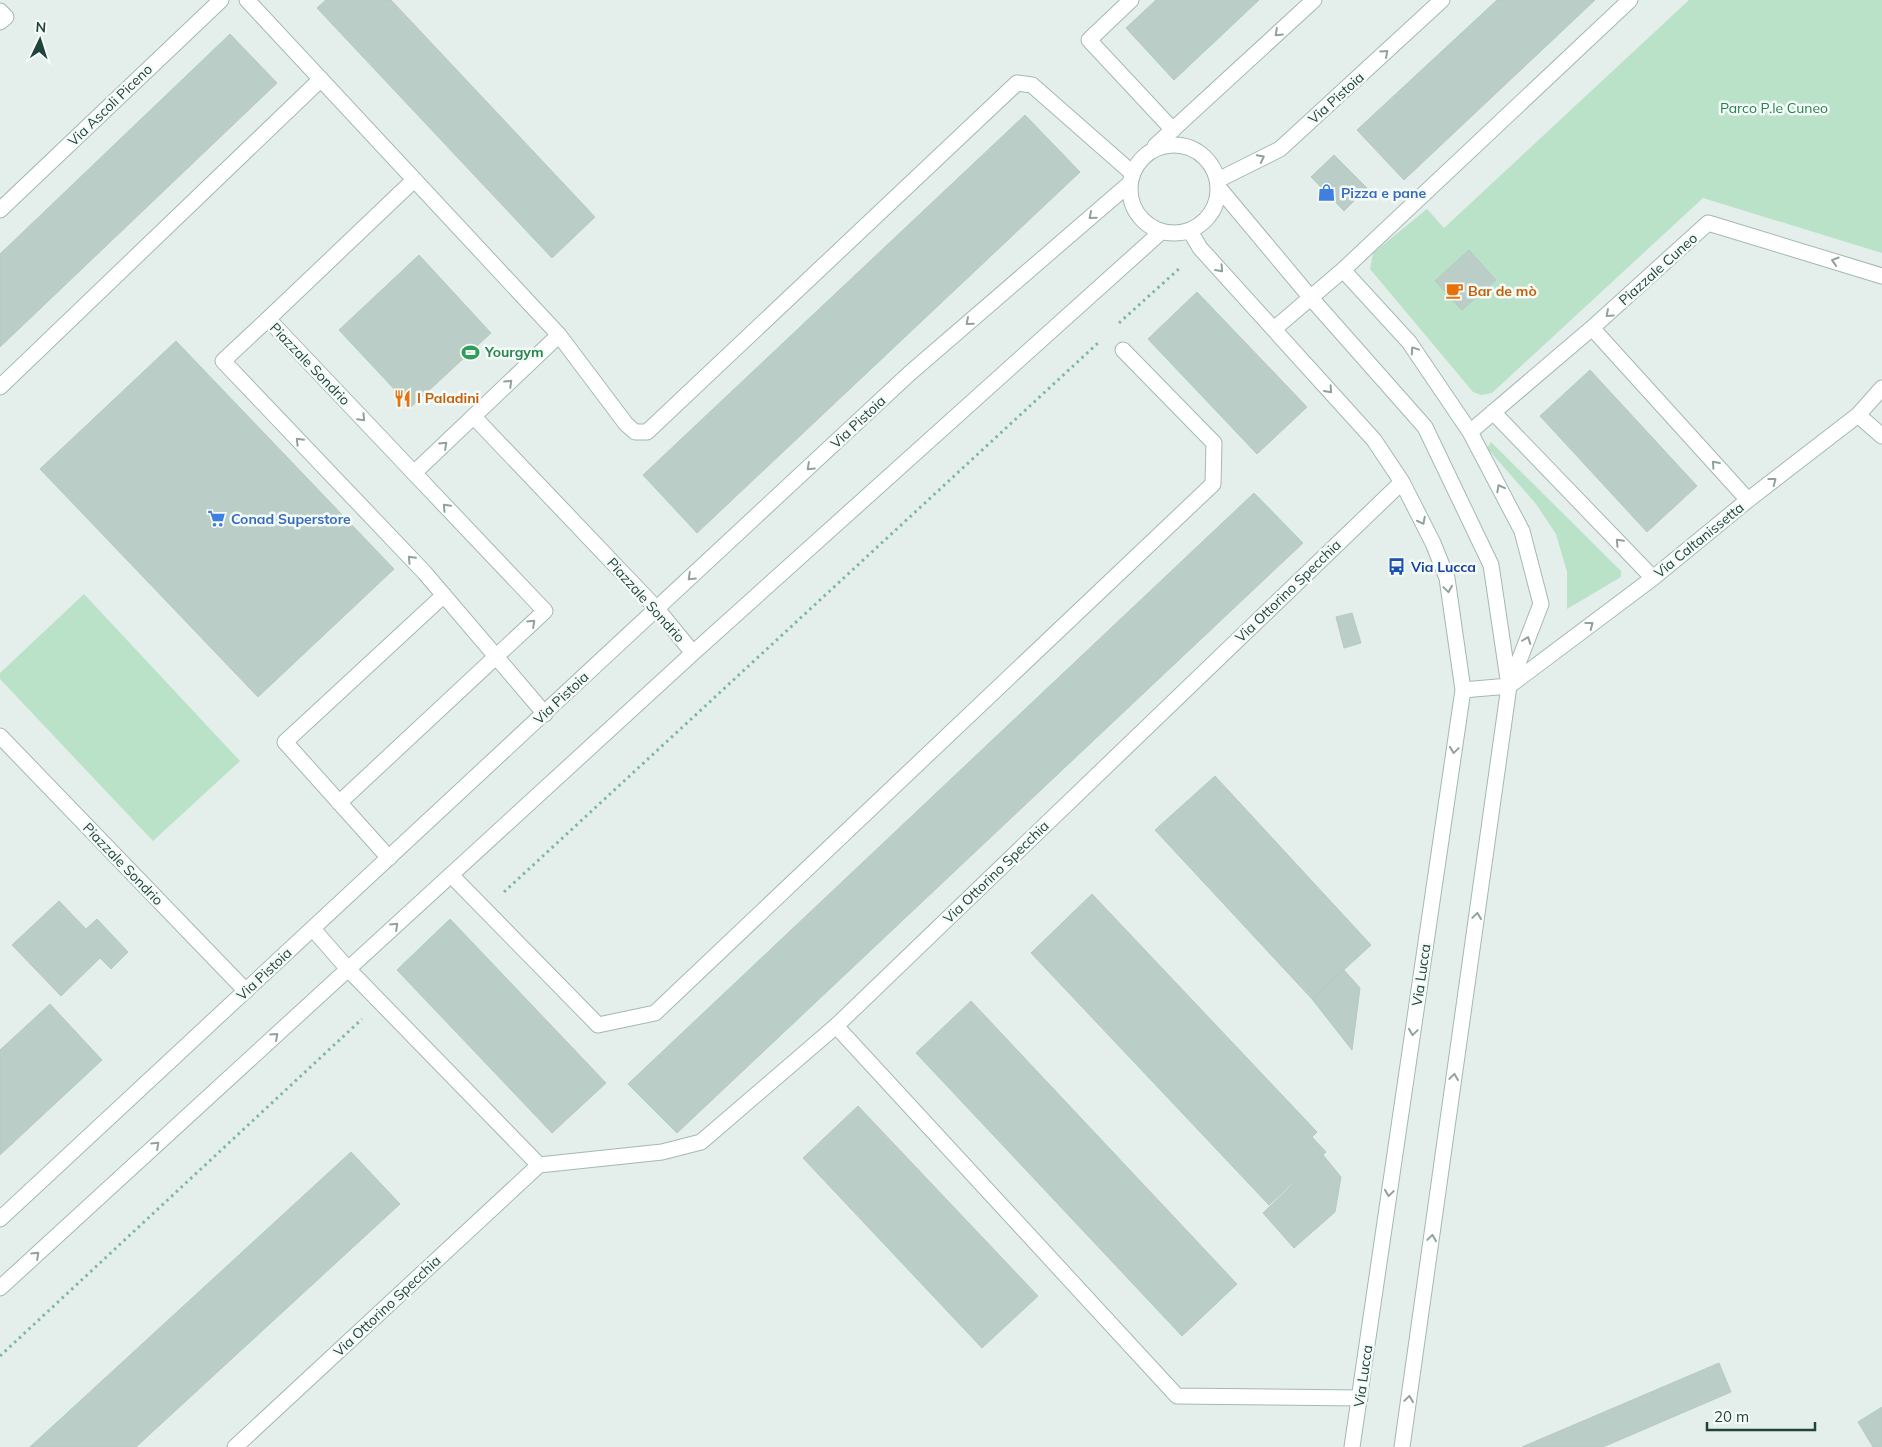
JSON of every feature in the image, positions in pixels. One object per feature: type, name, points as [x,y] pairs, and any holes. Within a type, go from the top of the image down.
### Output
[{"type":"street","name":"Via Ascoli Piceno","points":[[0,210],[221,0]]},
{"type":"street","points":[[247,0],[559,335],[626,424],[635,432],[646,432],[1017,83],[1032,85],[1130,178]]},
{"type":"street","points":[[1131,0],[1089,40],[1173,130]]},
{"type":"street","points":[[1218,184],[1215,205],[1205,220],[1190,231],[1176,233],[1161,232],[1143,221],[1131,204],[1130,178],[1152,149],[1314,0]]},
{"type":"street","name":"Via Pistoia","points":[[1218,184],[1280,148],[1442,0]]},
{"type":"street","points":[[1274,329],[1343,270],[1630,0]]},
{"type":"street","points":[[0,11],[6,17],[0,22]]},
{"type":"street","points":[[0,387],[320,79]]},
{"type":"street","points":[[1152,149],[1172,143],[1193,148],[1209,161],[1218,184],[1310,298],[1425,427],[1491,565],[1509,686]]},
{"type":"street","name":"Via Pistoia","points":[[0,1220],[910,373],[1130,178]]},
{"type":"street","name":"Piazzale Sondrio","points":[[414,180],[268,319],[545,611],[497,657]]},
{"type":"street","name":"Piazzale Cuneo","points":[[1470,432],[1592,328],[1708,223],[1882,276]]},
{"type":"street","name":"Via Lucca","points":[[1190,231],[1200,248],[1374,440],[1402,482],[1433,543],[1447,578],[1463,690],[1352,1447]]},
{"type":"street","points":[[0,1288],[693,653],[1161,232]]},
{"type":"street","points":[[1343,270],[1409,342],[1470,432],[1522,532],[1541,604],[1509,686],[1402,1447]]},
{"type":"street","points":[[268,319],[223,361],[444,595],[545,714]]},
{"type":"street","points":[[1592,328],[1748,500]]},
{"type":"street","points":[[414,473],[559,335]]},
{"type":"street","points":[[451,875],[598,1025],[655,1013],[1213,484],[1214,443],[1123,350]]},
{"type":"street","name":"Via Caltanissetta","points":[[1509,686],[1653,578],[1748,500],[1858,415],[1882,388]]},
{"type":"street","points":[[1493,412],[1653,578]]},
{"type":"street","points":[[1858,415],[1882,436]]},
{"type":"street","name":"Piazzale Sondrio","points":[[474,417],[657,609],[693,653]]},
{"type":"street","name":"Via Ottorino Specchia","points":[[235,1447],[539,1165],[662,1152],[701,1142],[836,1026],[1402,482]]},
{"type":"street","points":[[389,858],[285,742],[444,595]]},
{"type":"street","points":[[339,803],[497,657]]},
{"type":"street","points":[[1463,690],[1509,686]]},
{"type":"street","name":"Piazzale Sondrio","points":[[0,736],[246,991]]},
{"type":"street","points":[[312,930],[539,1165]]},
{"type":"street","points":[[836,1026],[1177,1396],[1360,1398]]},
{"type":"path","points":[[1113,329],[1200,248]]},
{"type":"path","points":[[485,909],[1098,343]]},
{"type":"path","points":[[0,1356],[380,1002]]},
{"type":"green space","name":"Parco P.le Cuneo","points":[[1689,0],[1882,0],[1882,253],[1703,198],[1492,393],[1481,395],[1473,392],[1370,269],[1373,253],[1427,209],[1444,228]]},
{"type":"green space","points":[[1491,442],[1621,571],[1621,577],[1567,609],[1567,572],[1556,534],[1536,504],[1487,448]]},
{"type":"green space","points":[[84,594],[240,761],[153,841],[0,679],[0,673]]},
{"type":"building","points":[[326,0],[391,0],[595,217],[552,258],[317,8]]},
{"type":"building","points":[[1156,0],[1259,0],[1174,80],[1126,28]]},
{"type":"building","points":[[1497,0],[1595,0],[1404,180],[1357,130]]},
{"type":"building","points":[[230,34],[277,83],[0,347],[0,254]]},
{"type":"building","points":[[1025,115],[1080,172],[697,533],[643,475]]},
{"type":"building","points":[[1334,155],[1367,188],[1344,211],[1311,177]]},
{"type":"building","points":[[1469,250],[1496,280],[1462,310],[1435,281]]},
{"type":"building","points":[[419,255],[491,333],[411,407],[339,330]]},
{"type":"building","points":[[1197,292],[1307,407],[1257,454],[1148,339]]},
{"type":"building","name":"Conad Superstore","points":[[176,341],[394,569],[258,697],[40,469]]},
{"type":"building","points":[[1590,370],[1697,486],[1647,532],[1540,416]]},
{"type":"building","points":[[1254,493],[1303,543],[677,1133],[628,1084]]},
{"type":"building","points":[[1352,613],[1361,643],[1344,648],[1336,617]]},
{"type":"building","points":[[1215,776],[1371,945],[1312,999],[1155,830]]},
{"type":"building","points":[[1092,894],[1317,1132],[1312,1137],[1326,1152],[1269,1205],[1031,953]]},
{"type":"building","points":[[59,901],[86,929],[97,919],[128,952],[111,969],[100,958],[61,996],[12,945]]},
{"type":"building","points":[[450,919],[606,1083],[552,1133],[397,970]]},
{"type":"building","points":[[1344,970],[1360,988],[1352,1050],[1312,999]]},
{"type":"building","points":[[971,1001],[1237,1284],[1182,1336],[916,1053]]},
{"type":"building","points":[[50,1004],[102,1060],[0,1155],[0,1050]]},
{"type":"building","points":[[858,1106],[1038,1296],[982,1348],[803,1158]]},
{"type":"building","points":[[351,1152],[400,1204],[136,1447],[30,1447]]},
{"type":"building","points":[[1323,1155],[1341,1177],[1335,1212],[1294,1248],[1263,1213]]},
{"type":"building","points":[[1719,1363],[1731,1392],[1603,1447],[1522,1447]]},
{"type":"building","points":[[1882,1407],[1882,1447],[1873,1447],[1858,1422]]},
{"type":"place","name":"Pizza e pane","points":[[1327,193]]},
{"type":"place","name":"Bar de mò","points":[[1454,291]]},
{"type":"place","name":"Yourgym","points":[[471,352]]},
{"type":"place","name":"I Paladini","points":[[403,398]]},
{"type":"place","name":"Conad Superstore","points":[[217,519]]},
{"type":"place","name":"Via Lucca","points":[[1397,567]]}]
